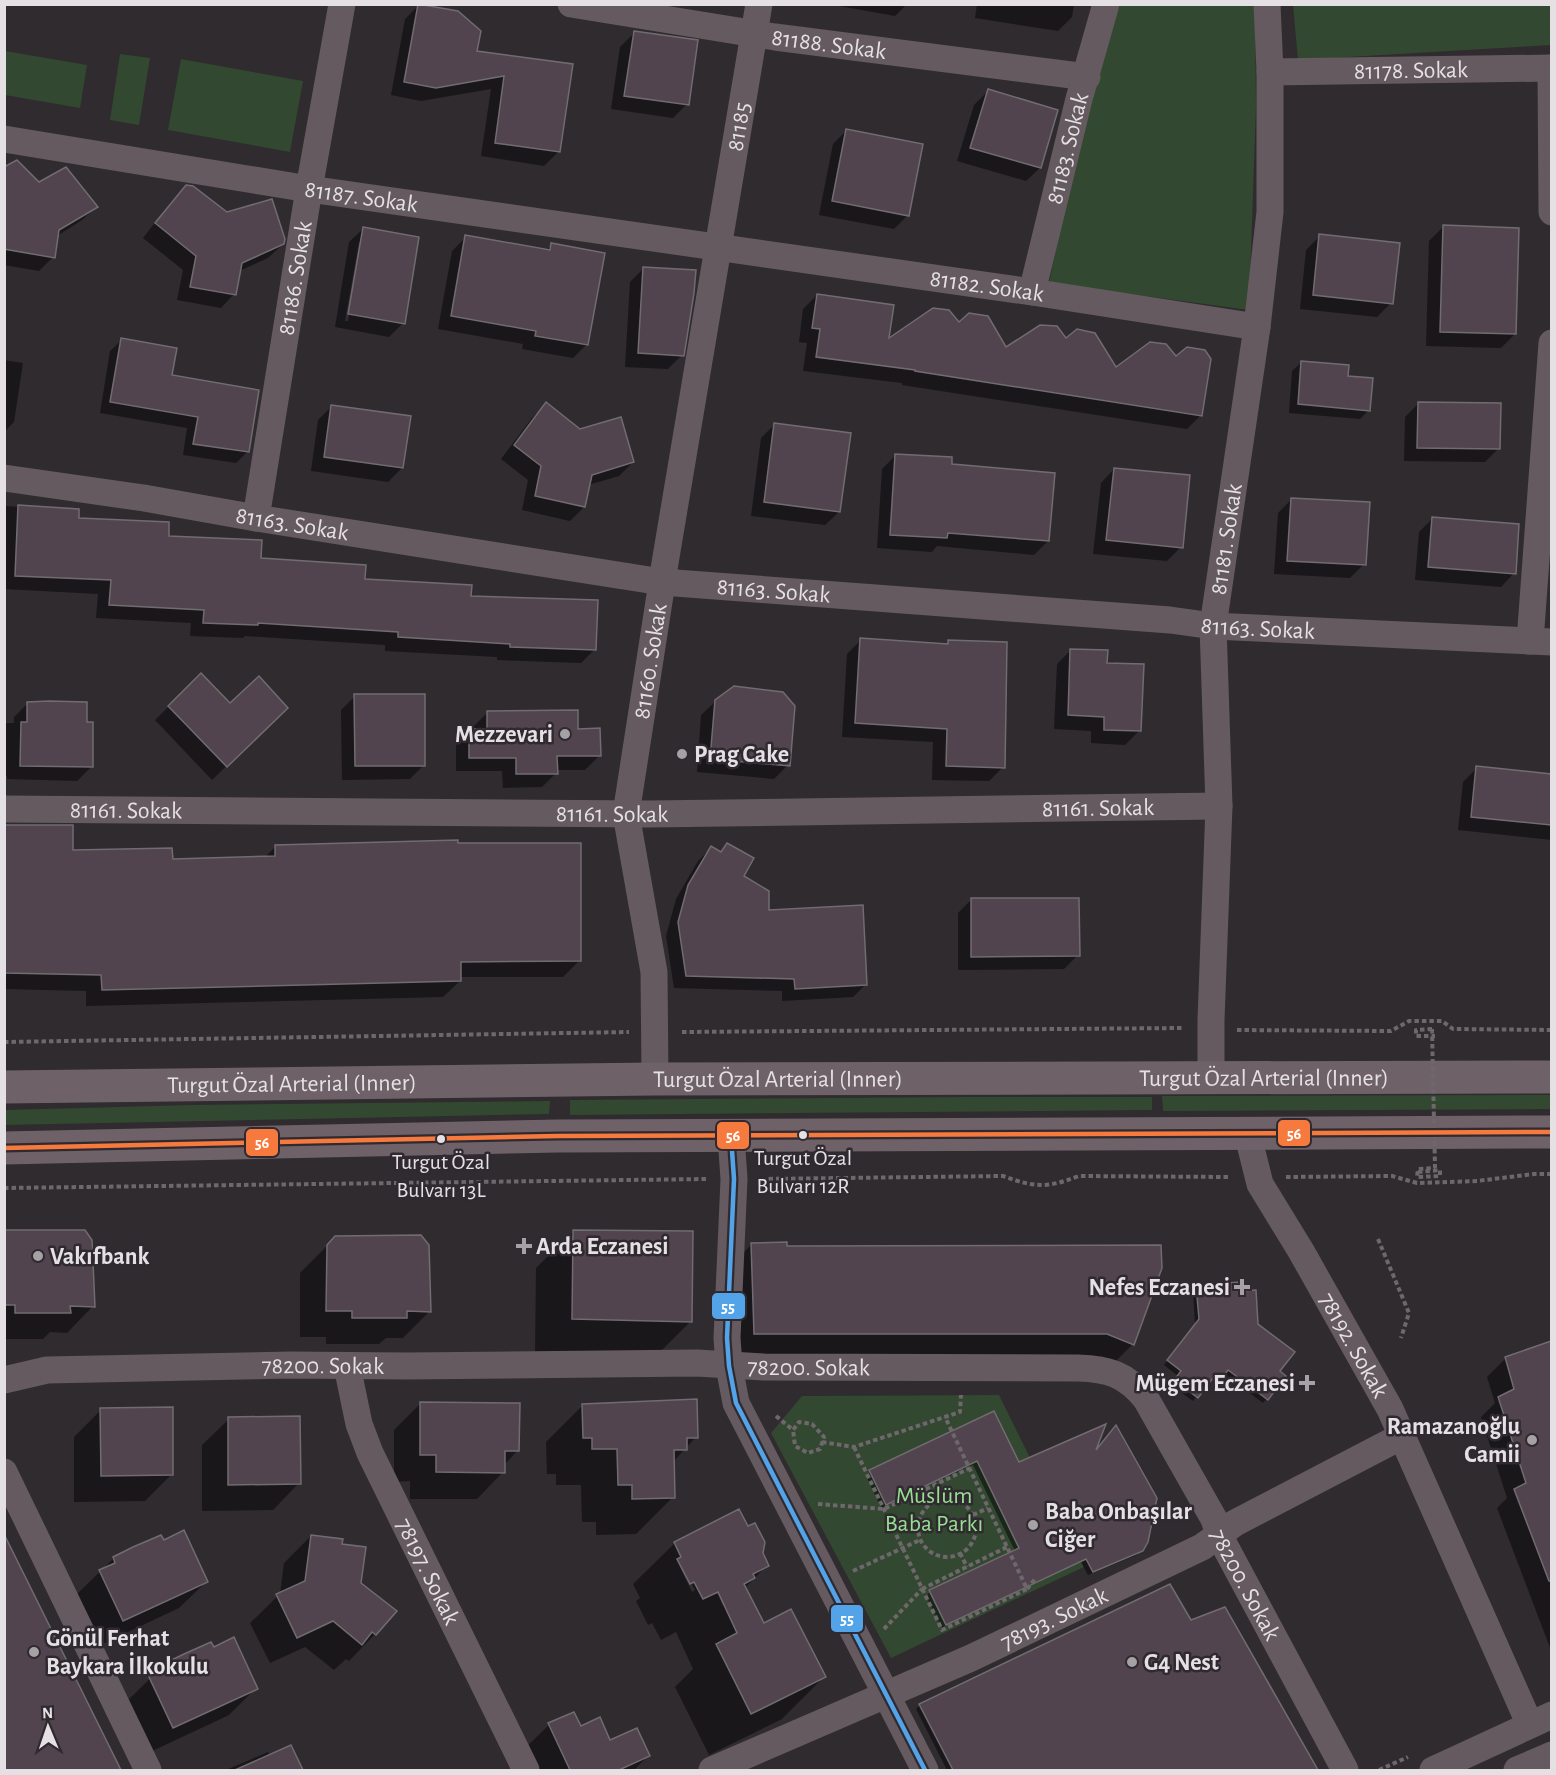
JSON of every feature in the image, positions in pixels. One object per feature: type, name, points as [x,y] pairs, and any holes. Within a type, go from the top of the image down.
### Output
[{"type":"main road","name":"Turgut Özal Arterial (Inner)","points":[[4,1088],[655,1079],[1551,1077]]},
{"type":"main road","points":[[4,1148],[441,1137],[1551,1132]]},
{"type":"street","name":"81186. Sokak","points":[[256,518],[309,189],[342,4]]},
{"type":"street","name":"81188. Sokak","points":[[571,4],[755,33],[1087,77]]},
{"type":"street","name":"81185","points":[[718,246],[759,4]]},
{"type":"street","name":"81183. Sokak","points":[[1032,292],[1079,99],[1106,4]]},
{"type":"street","name":"81181. Sokak","points":[[1211,1076],[1219,806],[1213,626],[1257,327],[1270,212],[1270,72],[1267,4]]},
{"type":"street","name":"81178. Sokak","points":[[1270,72],[1551,68]]},
{"type":"street","points":[[1551,68],[1551,212]]},
{"type":"street","name":"81187. Sokak","points":[[4,139],[309,189],[718,246]]},
{"type":"street","name":"81182. Sokak","points":[[718,246],[1257,327]]},
{"type":"street","name":"81160. Sokak","points":[[655,1079],[654,972],[626,814],[718,246]]},
{"type":"street","points":[[1541,641],[1551,343]]},
{"type":"street","name":"81163. Sokak","points":[[4,478],[144,498],[256,518],[662,582],[1170,620],[1213,626],[1541,641]]},
{"type":"street","name":"81161. Sokak","points":[[4,809],[626,814],[1219,806]]},
{"type":"street","name":"78192. Sokak","points":[[1247,1132],[1260,1184],[1301,1251],[1390,1409],[1541,1720]]},
{"type":"street","points":[[731,1136],[734,1179],[728,1338],[729,1366],[739,1412],[925,1770]]},
{"type":"street","name":"78200. Sokak","points":[[4,1380],[46,1370],[291,1365],[697,1363],[729,1366],[1078,1368],[1114,1373],[1137,1387],[1146,1399],[1214,1519],[1219,1535],[1345,1770]]},
{"type":"street","name":"78197. Sokak","points":[[347,1366],[359,1424],[370,1453],[526,1770]]},
{"type":"street","name":"78193. Sokak","points":[[712,1770],[971,1658],[1202,1547],[1235,1523],[1402,1436]]},
{"type":"street","points":[[4,1472],[148,1770]]},
{"type":"street","points":[[1433,1770],[1541,1720]]},
{"type":"street","points":[[1517,1770],[1551,1755]]},
{"type":"path","points":[[1231,1030],[1391,1031],[1409,1020],[1442,1021],[1453,1029],[1551,1030]]},
{"type":"path","points":[[684,1032],[1190,1028]]},
{"type":"path","points":[[1418,1172],[1440,1170],[1440,1176],[1418,1177],[1418,1169],[1435,1168],[1434,1098],[1432,1041],[1432,1029],[1416,1030],[1416,1036],[1425,1036],[1435,1036]]},
{"type":"path","points":[[4,1042],[625,1032]]},
{"type":"path","points":[[1276,1177],[1392,1176],[1416,1183],[1477,1181],[1551,1174]]},
{"type":"path","points":[[758,1179],[1003,1176],[1029,1186],[1056,1185],[1079,1176],[1236,1177]]},
{"type":"path","points":[[4,1188],[709,1179]]},
{"type":"path","points":[[1377,1239],[1409,1313],[1401,1338]]},
{"type":"path","points":[[822,1442],[854,1447],[960,1412],[961,1385]]},
{"type":"path","points":[[769,1412],[793,1430]]},
{"type":"path","points":[[945,1417],[1027,1589]]},
{"type":"path","points":[[799,1422],[812,1424],[824,1437],[820,1449],[808,1453],[795,1446],[793,1430],[799,1422]]},
{"type":"path","points":[[854,1447],[942,1630],[1027,1589],[1035,1579]]},
{"type":"path","points":[[817,1503],[884,1509],[970,1468]]},
{"type":"path","points":[[927,1489],[933,1502]]},
{"type":"path","points":[[951,1499],[960,1502],[973,1515],[975,1532],[973,1541],[960,1553],[953,1556],[937,1555],[924,1546],[920,1540],[918,1523],[921,1515],[933,1502],[951,1499]]},
{"type":"path","points":[[973,1515],[989,1508]]},
{"type":"path","points":[[844,1575],[920,1540]]},
{"type":"path","points":[[877,1636],[922,1589],[1008,1548]]},
{"type":"path","points":[[960,1553],[967,1567]]},
{"type":"green space","points":[[1120,5],[1255,5],[1256,106],[1249,310],[1049,283],[1090,87]]},
{"type":"green space","points":[[1293,5],[1551,5],[1551,45],[1298,60]]},
{"type":"green space","points":[[5,51],[87,65],[80,108],[5,95]]},
{"type":"green space","points":[[120,54],[150,58],[139,125],[110,120]]},
{"type":"green space","points":[[181,59],[303,81],[290,152],[168,130]]},
{"type":"green space","points":[[1551,1095],[1551,1109],[1163,1111],[1162,1096]]},
{"type":"green space","points":[[1152,1097],[1152,1110],[570,1115],[570,1100]]},
{"type":"green space","points":[[550,1101],[549,1114],[4,1125],[5,1110],[192,1105]]},
{"type":"green space","name":"Müslüm Baba Parkı","points":[[999,1395],[1084,1567],[891,1658],[771,1433],[802,1396]]},
{"type":"building","points":[[418,4],[458,11],[481,31],[477,51],[573,64],[560,152],[495,143],[504,76],[436,88],[404,82]]},
{"type":"building","points":[[634,31],[698,40],[689,105],[624,96]]},
{"type":"building","points":[[988,89],[1058,110],[1041,168],[970,148]]},
{"type":"building","points":[[846,129],[923,144],[909,216],[832,201]]},
{"type":"building","points":[[17,160],[39,182],[66,167],[98,207],[59,230],[55,258],[4,249],[4,167]]},
{"type":"building","points":[[186,185],[193,186],[227,212],[272,199],[285,239],[284,244],[242,263],[236,295],[190,287],[196,256],[155,223]]},
{"type":"building","points":[[1443,225],[1519,228],[1516,334],[1440,332]]},
{"type":"building","points":[[363,227],[419,237],[405,324],[348,314]]},
{"type":"building","points":[[1319,234],[1400,243],[1393,304],[1313,295]]},
{"type":"building","points":[[465,235],[550,250],[551,243],[605,253],[588,345],[535,336],[536,331],[451,316]]},
{"type":"building","points":[[643,267],[696,270],[684,356],[638,353]]},
{"type":"building","points":[[817,294],[894,305],[889,338],[933,308],[949,310],[959,322],[969,313],[988,316],[1006,347],[1040,325],[1057,326],[1066,338],[1077,329],[1095,333],[1116,367],[1150,342],[1166,344],[1176,356],[1187,347],[1205,350],[1211,359],[1202,416],[915,370],[816,357],[820,329],[812,328]]},
{"type":"building","points":[[121,338],[177,348],[172,375],[259,390],[249,452],[193,444],[198,417],[110,402]]},
{"type":"building","points":[[1301,361],[1349,365],[1348,376],[1373,378],[1370,411],[1298,404]]},
{"type":"building","points":[[546,402],[580,429],[621,417],[634,462],[592,475],[585,507],[535,496],[541,466],[514,445]]},
{"type":"building","points":[[1418,402],[1501,403],[1500,449],[1417,448]]},
{"type":"building","points":[[331,405],[411,416],[403,468],[324,457]]},
{"type":"building","points":[[774,423],[851,433],[840,512],[764,502]]},
{"type":"building","points":[[895,454],[952,457],[952,464],[1055,473],[1049,541],[948,533],[947,538],[890,535]]},
{"type":"building","points":[[1114,468],[1190,475],[1183,548],[1106,540]]},
{"type":"building","points":[[1291,498],[1370,502],[1366,565],[1287,561]]},
{"type":"building","points":[[18,505],[79,509],[79,518],[169,522],[169,536],[262,540],[261,558],[366,565],[365,579],[472,585],[471,596],[598,600],[596,650],[510,647],[510,644],[398,637],[398,632],[258,623],[258,625],[203,623],[204,610],[109,605],[111,580],[15,576]]},
{"type":"building","points":[[1432,517],[1519,524],[1516,574],[1428,567]]},
{"type":"building","points":[[860,638],[948,644],[948,640],[1007,642],[1005,768],[946,766],[947,729],[855,723]]},
{"type":"building","points":[[1070,649],[1108,650],[1107,663],[1144,664],[1141,731],[1104,730],[1104,717],[1068,715]]},
{"type":"building","points":[[201,673],[230,703],[259,676],[288,708],[227,767],[168,706]]},
{"type":"building","points":[[734,686],[783,692],[795,706],[790,766],[710,759],[715,700]]},
{"type":"building","points":[[354,694],[425,694],[425,766],[355,766]]},
{"type":"building","points":[[27,702],[87,702],[87,722],[93,722],[93,767],[20,766],[21,722],[27,722]]},
{"type":"building","points":[[578,710],[578,729],[600,728],[601,756],[557,756],[558,774],[516,774],[516,758],[469,758],[469,729],[487,729],[487,711]]},
{"type":"building","points":[[1476,766],[1551,774],[1551,825],[1471,817]]},
{"type":"building","points":[[4,825],[73,825],[73,850],[172,848],[173,859],[275,856],[275,845],[458,840],[458,843],[581,843],[581,961],[461,962],[461,981],[102,990],[101,975],[4,973]]},
{"type":"building","points":[[727,843],[754,858],[744,876],[769,891],[769,910],[863,905],[867,985],[795,989],[794,979],[686,976],[678,922],[688,885],[711,846],[721,852]]},
{"type":"building","points":[[971,898],[1079,898],[1080,956],[971,957]]},
{"type":"building","points":[[4,1230],[85,1230],[92,1240],[95,1307],[70,1306],[71,1313],[15,1313],[15,1305],[4,1305]]},
{"type":"building","points":[[573,1230],[693,1231],[692,1322],[572,1319]]},
{"type":"building","points":[[421,1235],[429,1245],[431,1312],[407,1311],[407,1318],[352,1318],[352,1311],[326,1311],[327,1245],[335,1236]]},
{"type":"building","points":[[787,1242],[787,1246],[1161,1245],[1162,1268],[1134,1345],[1107,1334],[754,1334],[751,1243]]},
{"type":"building","points":[[1241,1282],[1241,1291],[1256,1290],[1258,1324],[1295,1352],[1280,1371],[1286,1376],[1268,1400],[1228,1370],[1222,1378],[1216,1374],[1198,1398],[1174,1380],[1181,1371],[1167,1360],[1199,1319],[1196,1285]]},
{"type":"building","name":"Ramazanoğlu Camii","points":[[1551,1341],[1551,1581],[1549,1581],[1514,1489],[1526,1483],[1498,1397],[1514,1389],[1505,1357]]},
{"type":"building","points":[[697,1399],[698,1438],[687,1438],[687,1450],[674,1450],[675,1498],[632,1499],[632,1485],[618,1485],[617,1449],[592,1449],[592,1438],[583,1438],[582,1404]]},
{"type":"building","points":[[420,1402],[520,1403],[519,1451],[505,1451],[505,1473],[436,1472],[436,1455],[420,1455]]},
{"type":"building","points":[[173,1407],[173,1475],[101,1476],[100,1408]]},
{"type":"building","points":[[994,1411],[1019,1462],[1106,1424],[1096,1450],[1116,1425],[1157,1498],[1148,1542],[1143,1551],[1093,1572],[1086,1559],[946,1625],[929,1590],[1019,1548],[977,1461],[886,1505],[869,1470]]},
{"type":"building","points":[[300,1416],[301,1484],[228,1485],[228,1417]]},
{"type":"building","points":[[739,1509],[748,1526],[755,1523],[765,1542],[763,1553],[769,1566],[753,1574],[755,1578],[744,1584],[764,1623],[791,1609],[826,1677],[751,1714],[716,1644],[737,1633],[718,1592],[703,1599],[694,1582],[690,1584],[677,1559],[681,1557],[674,1542]]},
{"type":"building","points":[[184,1530],[208,1582],[123,1621],[99,1570],[115,1563],[113,1557],[133,1547],[161,1535],[164,1540]]},
{"type":"building","name":"Gönül Ferhat Baykara İlkokulu","points":[[4,1534],[121,1770],[4,1770]]},
{"type":"building","points":[[311,1535],[343,1539],[342,1544],[366,1547],[361,1583],[397,1611],[376,1635],[372,1632],[362,1645],[333,1621],[297,1638],[276,1594],[305,1581]]},
{"type":"building","name":"G4 Nest","points":[[1170,1584],[1191,1620],[1225,1607],[1318,1770],[953,1770],[919,1704]]},
{"type":"building","points":[[234,1637],[258,1689],[173,1728],[149,1677],[165,1669],[163,1664],[184,1654],[211,1642],[214,1647]]},
{"type":"building","points":[[574,1712],[581,1726],[600,1717],[610,1740],[637,1728],[650,1756],[619,1770],[570,1770],[548,1723]]},
{"type":"building","points":[[291,1745],[303,1770],[235,1770]]},
{"type":"transit line","name":"56","points":[[4,1148],[558,1136],[1552,1132]]},
{"type":"transit line","name":"55","points":[[731,1136],[734,1179],[727,1338],[729,1366],[736,1403],[925,1770]]},
{"type":"place","name":"Mezzevari","points":[[565,734]]},
{"type":"place","name":"Prag Cake","points":[[682,754]]},
{"type":"place","name":"Turgut Özal Bulvarı 12R","points":[[803,1135]]},
{"type":"place","name":"Turgut Özal Bulvarı 13L","points":[[441,1139]]},
{"type":"place","name":"Arda Eczanesi","points":[[524,1246]]},
{"type":"place","name":"Vakıfbank","points":[[38,1256]]},
{"type":"place","name":"Nefes Eczanesi","points":[[1242,1287]]},
{"type":"place","name":"Mügem Eczanesi","points":[[1307,1383]]},
{"type":"place","name":"Ramazanoğlu Camii","points":[[1532,1440]]},
{"type":"place","name":"Baba Onbaşılar Ciğer","points":[[1033,1525]]},
{"type":"place","name":"Gönül Ferhat Baykara İlkokulu","points":[[34,1652]]},
{"type":"place","name":"G4 Nest","points":[[1132,1662]]}]
